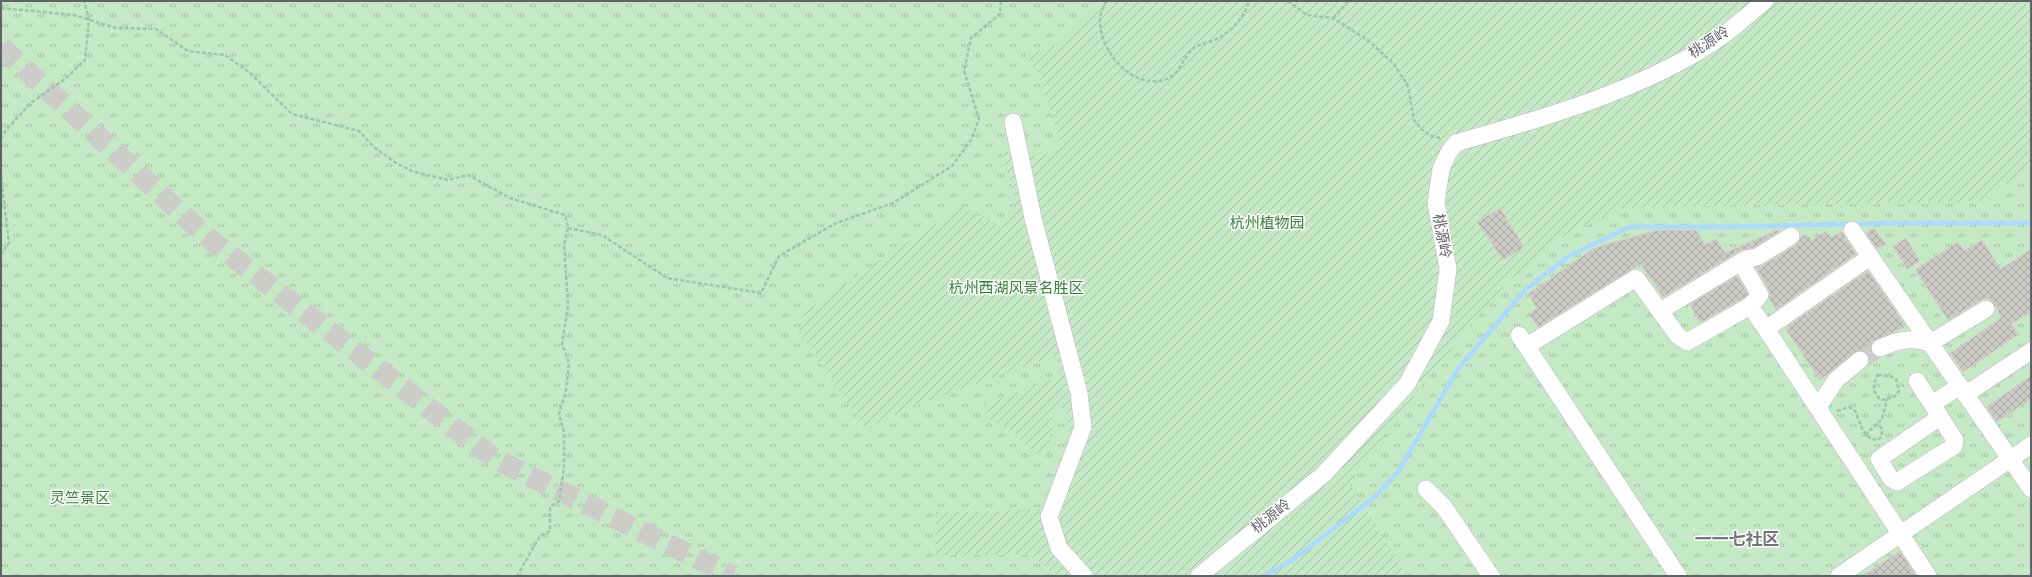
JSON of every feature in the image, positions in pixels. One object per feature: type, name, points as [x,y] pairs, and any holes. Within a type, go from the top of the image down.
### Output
[{"type":"street","name":"桃源岭","points":[[1199,576],[1324,474],[1406,384],[1441,321],[1448,269],[1436,202],[1441,169],[1449,152],[1456,143],[1582,104],[1663,70],[1716,41],[1765,1]]},
{"type":"street","points":[[1013,122],[1033,218],[1079,393],[1083,427],[1049,517],[1058,548],[1084,576]]},
{"type":"street","points":[[1852,230],[2031,489]]},
{"type":"street","points":[[1660,311],[1741,262],[1757,257],[1791,236]]},
{"type":"street","points":[[1766,328],[1867,259],[1874,262]]},
{"type":"street","points":[[1678,576],[1523,340],[1636,278],[1678,336],[1687,342],[1750,306],[1760,295],[1741,262]]},
{"type":"street","points":[[1750,306],[1766,328],[1928,576]]},
{"type":"street","points":[[1880,348],[1895,341],[1909,338],[1930,343],[1986,309]]},
{"type":"street","points":[[1917,381],[1936,411],[1963,390],[2031,351]]},
{"type":"street","points":[[1821,412],[1836,380],[1860,360]]},
{"type":"street","points":[[1839,576],[2031,445]]},
{"type":"street","points":[[1426,489],[1444,507],[1491,576]]},
{"type":"path","points":[[1,139],[6,130],[32,102],[65,79],[85,60],[89,20],[84,1]]},
{"type":"path","points":[[568,228],[602,235],[667,278],[761,293],[779,256],[834,224],[893,203],[952,166],[971,140],[978,119],[964,71],[972,38],[1000,14],[1001,1]]},
{"type":"path","points":[[1106,1],[1101,12],[1100,22],[1105,45],[1119,65],[1134,76],[1146,81],[1155,81],[1168,78],[1175,74],[1193,49],[1222,37],[1246,13],[1249,1]]},
{"type":"path","points":[[1288,1],[1307,15],[1333,18],[1369,41],[1394,64],[1408,86],[1414,120],[1421,129],[1431,136],[1456,143]]},
{"type":"path","points":[[1333,18],[1349,1]]},
{"type":"path","points":[[1,8],[74,15],[116,28],[156,29],[188,51],[225,55],[249,72],[292,114],[360,131],[374,147],[396,163],[414,172],[448,180],[468,175],[510,198],[565,215],[568,228],[564,244],[568,306],[562,344],[569,363],[566,390],[560,414],[564,432],[564,467],[559,502],[550,507],[550,530],[540,536],[517,576]]},
{"type":"path","points":[[1,176],[9,243],[1,254]]},
{"type":"path","points":[[1878,375],[1890,376],[1896,380],[1898,385],[1898,391],[1894,397],[1887,399],[1881,400],[1873,390],[1873,384],[1878,375]]},
{"type":"path","points":[[1865,435],[1882,419],[1887,399]]},
{"type":"path","points":[[1821,412],[1849,407],[1855,411],[1865,435],[1871,440],[1878,440],[1882,436],[1882,429],[1878,424]]},
{"type":"green space","name":"杭州西湖风景名胜区","points":[[1,1],[2031,1],[2031,576],[1,576]]},
{"type":"green space","name":"杭州植物园","points":[[1101,1],[2031,1],[2031,168],[1980,201],[1622,208],[1561,238],[1507,282],[1435,368],[1349,483],[1408,576],[1055,576],[1043,564],[1029,555],[935,555],[936,512],[1041,510],[1068,436],[1067,409],[1053,407],[1049,453],[1036,453],[1005,426],[991,421],[984,405],[1060,376],[1056,355],[917,405],[864,429],[799,331],[805,312],[886,256],[962,207],[1003,227],[1017,206],[1002,151],[1042,157],[1060,143],[1040,75],[1024,55],[1054,46],[1074,32]]},
{"type":"building","points":[[1500,208],[1524,247],[1503,260],[1477,222]]},
{"type":"building","points":[[1874,228],[1886,244],[1877,249],[1866,233]]},
{"type":"building","points":[[1780,229],[1780,231],[1753,248],[1741,250],[1663,297],[1641,264],[1538,327],[1529,314],[1537,308],[1528,294],[1594,248],[1657,230],[1696,230],[1705,245],[1716,239],[1725,253]]},
{"type":"building","points":[[1826,231],[1831,237],[1842,232],[1856,254],[1776,310],[1769,298],[1769,290],[1756,267],[1762,266],[1796,245],[1801,237],[1806,234],[1812,240]]},
{"type":"building","points":[[1906,238],[1920,261],[1907,269],[1893,246]]},
{"type":"building","points":[[1982,240],[2001,269],[2031,249],[2031,312],[2011,324],[2019,334],[1963,372],[1950,353],[2001,318],[1995,304],[1988,298],[1981,300],[1948,320],[1915,270],[1958,242],[1964,251]]},
{"type":"building","points":[[1868,271],[1906,326],[1872,342],[1870,347],[1871,352],[1874,356],[1880,358],[1868,366],[1870,359],[1868,354],[1858,350],[1820,380],[1785,328]]},
{"type":"building","points":[[1737,276],[1748,294],[1744,298],[1700,323],[1690,304]]},
{"type":"building","points":[[2031,376],[2031,399],[1997,422],[1986,407]]},
{"type":"building","points":[[1900,551],[1916,576],[1863,576]]},
{"type":"waterway","points":[[1263,576],[1294,559],[1376,496],[1398,472],[1458,369],[1525,290],[1569,256],[1629,227],[1725,227],[1893,223],[2031,223]]},
{"type":"tunnel","points":[[1,47],[207,237],[495,459],[733,576]]},
{"type":"tunnel","points":[[1860,360],[1880,348]]},
{"type":"district","name":"一一七社区","points":[[1737,539]]},
{"type":"park label","name":"灵竺景区","points":[[80,498]]}]
